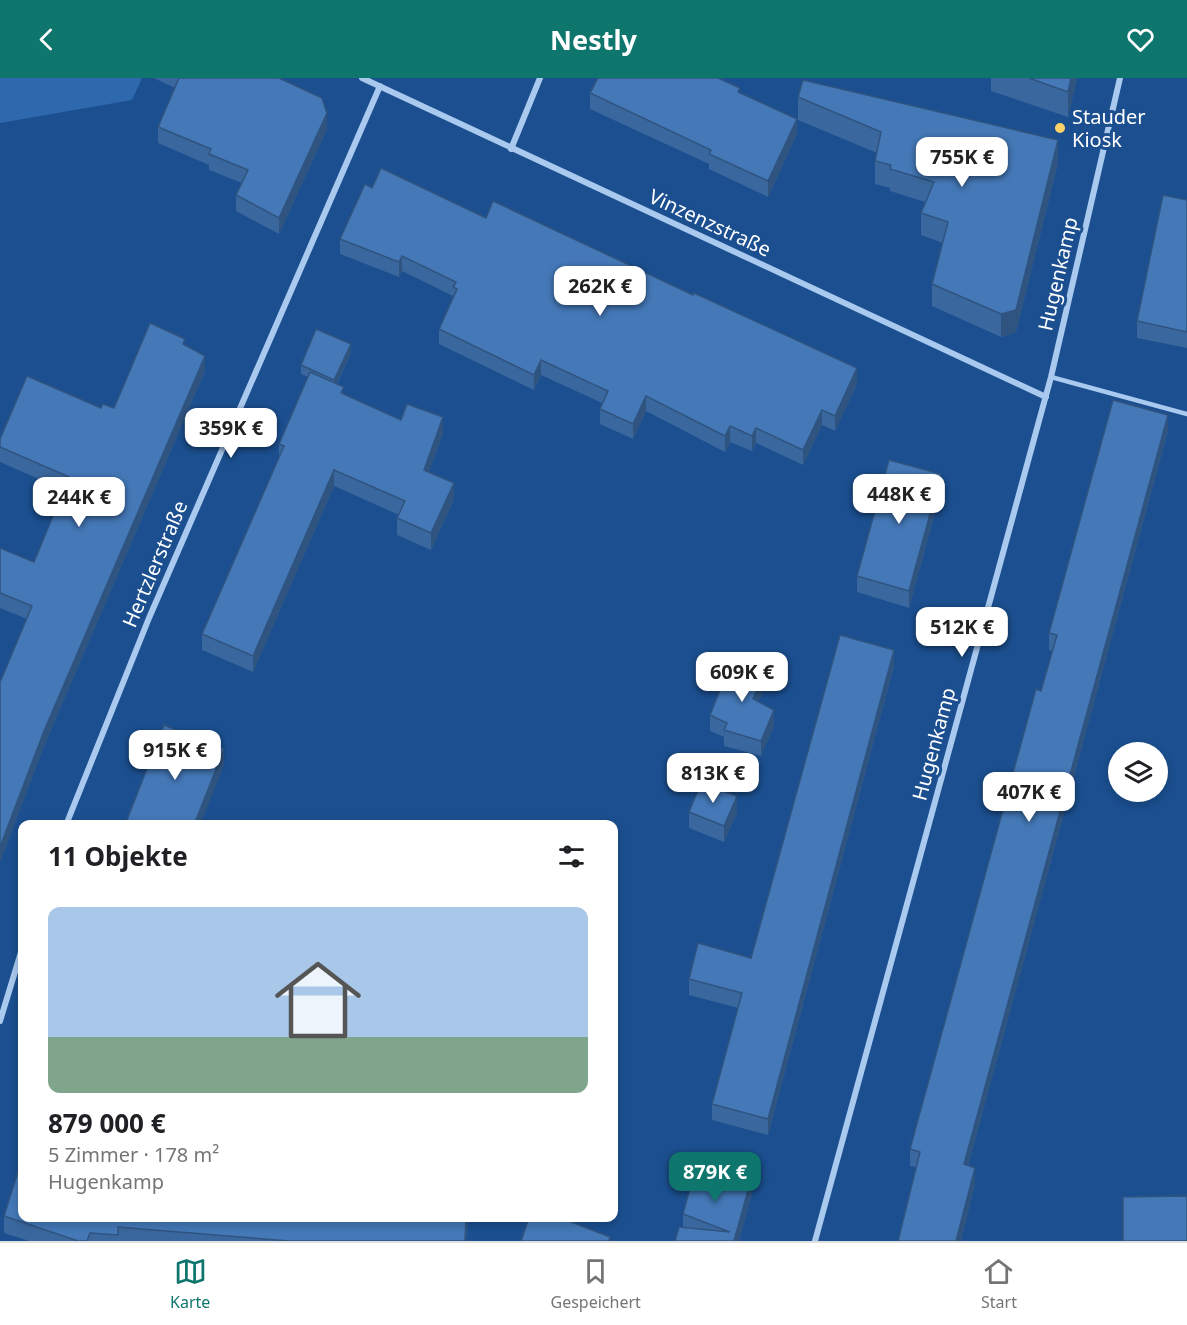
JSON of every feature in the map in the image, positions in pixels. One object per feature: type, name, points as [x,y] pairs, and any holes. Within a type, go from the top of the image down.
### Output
[{"type":"street","name":"Vinzenzstraße","points":[[362,78],[1046,397]]},
{"type":"street","points":[[511,149],[540,78]]},
{"type":"street","name":"Hugenkamp","points":[[815,1241],[1052,377],[1120,78]]},
{"type":"street","name":"Hertzlerstraße","points":[[68,820],[149,618],[380,86]]},
{"type":"street","points":[[0,1021],[18,962]]},
{"type":"lane","points":[[1052,377],[1187,414]]},
{"type":"shaded area","points":[[0,78],[142,78],[132,100],[0,123]]},
{"type":"building","points":[[179,78],[279,78],[322,98],[327,113],[279,218],[236,195],[248,170],[209,154],[211,149],[158,127]]},
{"type":"building","points":[[598,78],[718,78],[740,88],[738,92],[797,119],[768,181],[709,154],[711,150],[590,93]]},
{"type":"building","points":[[1029,78],[1071,78],[1068,92]]},
{"type":"building","points":[[803,80],[1058,140],[1016,310],[1001,314],[932,284],[948,222],[921,213],[934,182],[890,169],[891,165],[875,161],[881,132],[798,97]]},
{"type":"building","points":[[381,168],[486,218],[493,201],[693,295],[694,293],[857,368],[835,416],[822,410],[803,450],[756,428],[752,436],[730,426],[725,436],[646,396],[633,424],[600,409],[608,391],[541,360],[534,375],[439,329],[457,289],[453,287],[456,282],[402,256],[399,262],[340,239],[365,184],[372,188]]},
{"type":"building","points":[[1163,195],[1187,200],[1187,332],[1137,321]]},
{"type":"building","points":[[150,323],[185,339],[183,344],[205,356],[44,731],[0,847],[0,680],[32,606],[0,593],[0,548],[34,562],[69,477],[0,447],[0,439],[27,376],[101,408],[103,404],[114,408]]},
{"type":"building","points":[[316,329],[351,344],[334,380],[301,365]]},
{"type":"building","points":[[310,372],[344,387],[341,393],[401,420],[407,404],[443,417],[424,470],[454,483],[431,533],[397,518],[405,501],[334,470],[253,656],[202,634],[284,446],[279,444]]},
{"type":"building","points":[[1113,400],[1168,415],[964,1164],[975,1168],[956,1241],[898,1241],[920,1152],[910,1149],[1036,689],[1041,691],[1057,635],[1049,633]]},
{"type":"building","points":[[889,460],[941,474],[909,591],[857,576]]},
{"type":"building","points":[[840,635],[894,650],[768,1119],[712,1104],[742,993],[689,979],[698,943],[751,958]]},
{"type":"building","points":[[732,660],[764,674],[753,699],[774,710],[761,741],[724,730],[727,723],[710,715]]},
{"type":"building","points":[[164,725],[224,749],[196,820],[127,820]]},
{"type":"building","points":[[701,783],[737,796],[724,826],[689,812]]},
{"type":"building","points":[[697,1162],[752,1176],[734,1241],[675,1241],[679,1227],[730,1232],[683,1214]]},
{"type":"building","points":[[18,1172],[18,1221],[4,1216]]},
{"type":"building","points":[[1187,1196],[1187,1241],[1123,1241],[1123,1197]]},
{"type":"building","points":[[22,1222],[466,1222],[465,1241],[289,1241],[118,1227],[118,1235],[90,1233],[87,1241],[78,1241]]},
{"type":"building","points":[[528,1222],[571,1222],[610,1237],[609,1241],[521,1241]]},
{"type":"place","name":"Stauder Kiosk","points":[[1060,128]]}]
